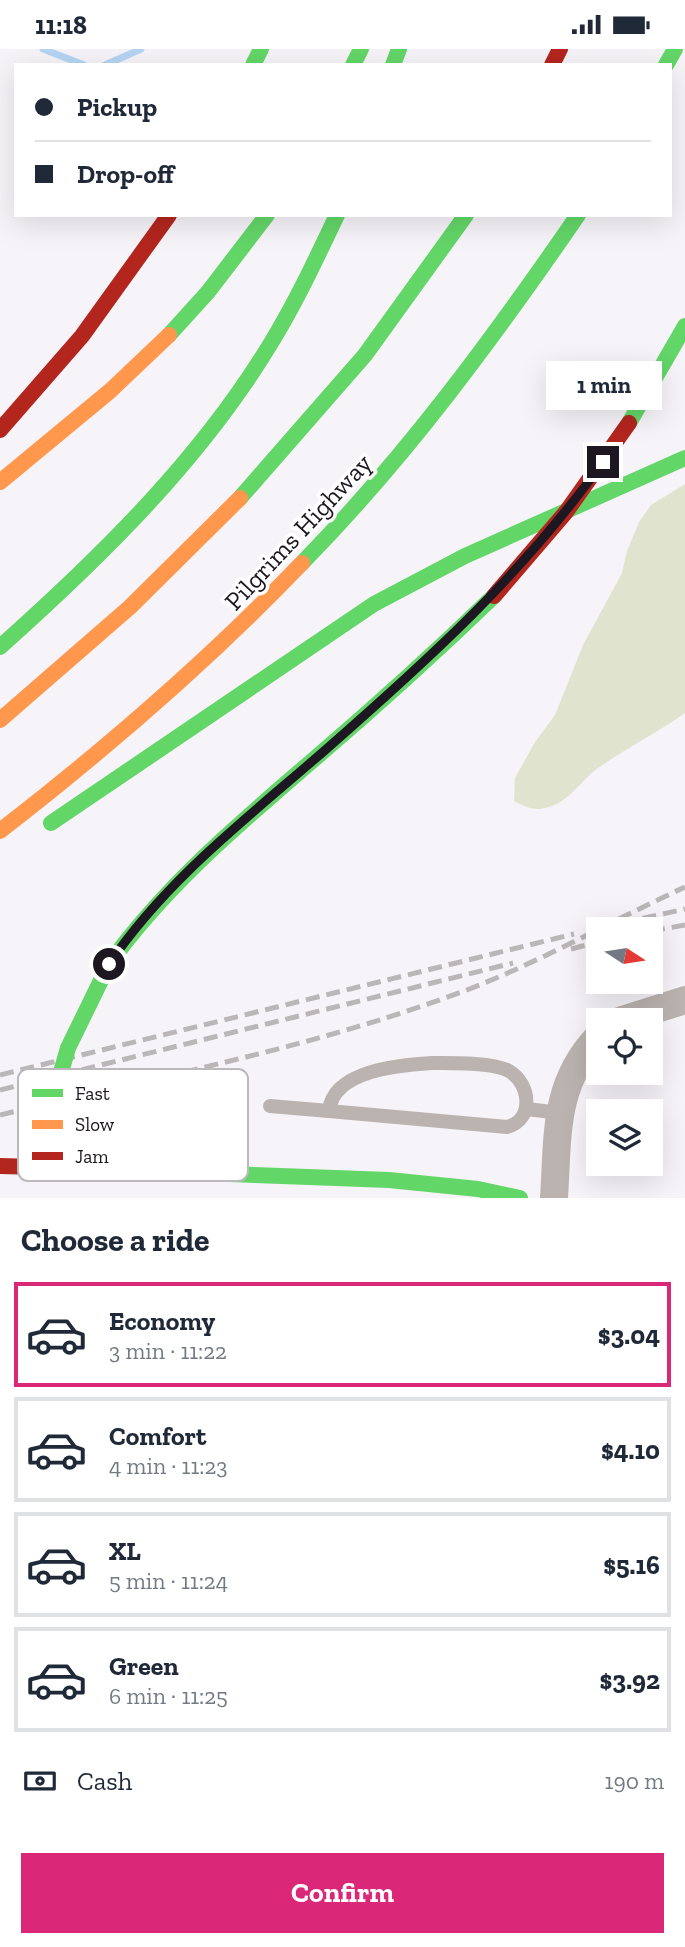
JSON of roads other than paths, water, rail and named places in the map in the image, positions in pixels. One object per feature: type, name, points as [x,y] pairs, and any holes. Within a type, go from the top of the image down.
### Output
[{"type":"main road","points":[[0,430],[89,328],[168,217]]},
{"type":"main road","points":[[0,482],[107,396],[154,352],[233,263],[266,217]]},
{"type":"main road","points":[[0,647],[113,545],[192,455],[271,342],[302,289],[336,217]]},
{"type":"main road","points":[[0,720],[131,605],[282,454],[369,351],[465,217]]},
{"type":"main road","name":"Pilgrims Highway","points":[[0,831],[67,780],[207,662],[334,534],[477,361],[577,217]]},
{"type":"main road","points":[[629,423],[685,326]]},
{"type":"main road","points":[[60,1069],[84,1009],[109,964],[152,907],[199,860],[415,672],[494,596],[566,512],[629,423],[685,335]]},
{"type":"main road","points":[[36,833],[374,604],[465,556],[685,458]]},
{"type":"main road","points":[[1,1168],[9,1188]]},
{"type":"main road","points":[[248,1174],[389,1179],[478,1189],[520,1198]]},
{"type":"main road","points":[[36,1188],[37,1181]]},
{"type":"street","points":[[660,1008],[685,1000]]},
{"type":"street","points":[[554,1198],[560,1113],[569,1077],[586,1054]]},
{"type":"lane","points":[[270,1106],[507,1127],[520,1122],[527,1109],[521,1083],[509,1071],[432,1063],[356,1078],[338,1089],[329,1111]]},
{"type":"lane","points":[[527,1109],[560,1113]]},
{"type":"waterway","points":[[43,49],[79,63]]},
{"type":"waterway","points":[[110,63],[141,49]]},
{"type":"railway","points":[[198,1069],[336,1033],[445,998],[506,974],[685,887]]},
{"type":"railway","points":[[649,917],[685,909]]},
{"type":"railway","points":[[663,929],[685,925]]},
{"type":"railway","points":[[24,1069],[574,934]]},
{"type":"railway","points":[[571,949],[586,945]]},
{"type":"railway","points":[[85,1069],[513,963]]},
{"type":"railway","points":[[0,1075],[18,1071]]},
{"type":"railway","points":[[0,1090],[18,1086]]},
{"type":"railway","points":[[0,1115],[18,1111]]}]
